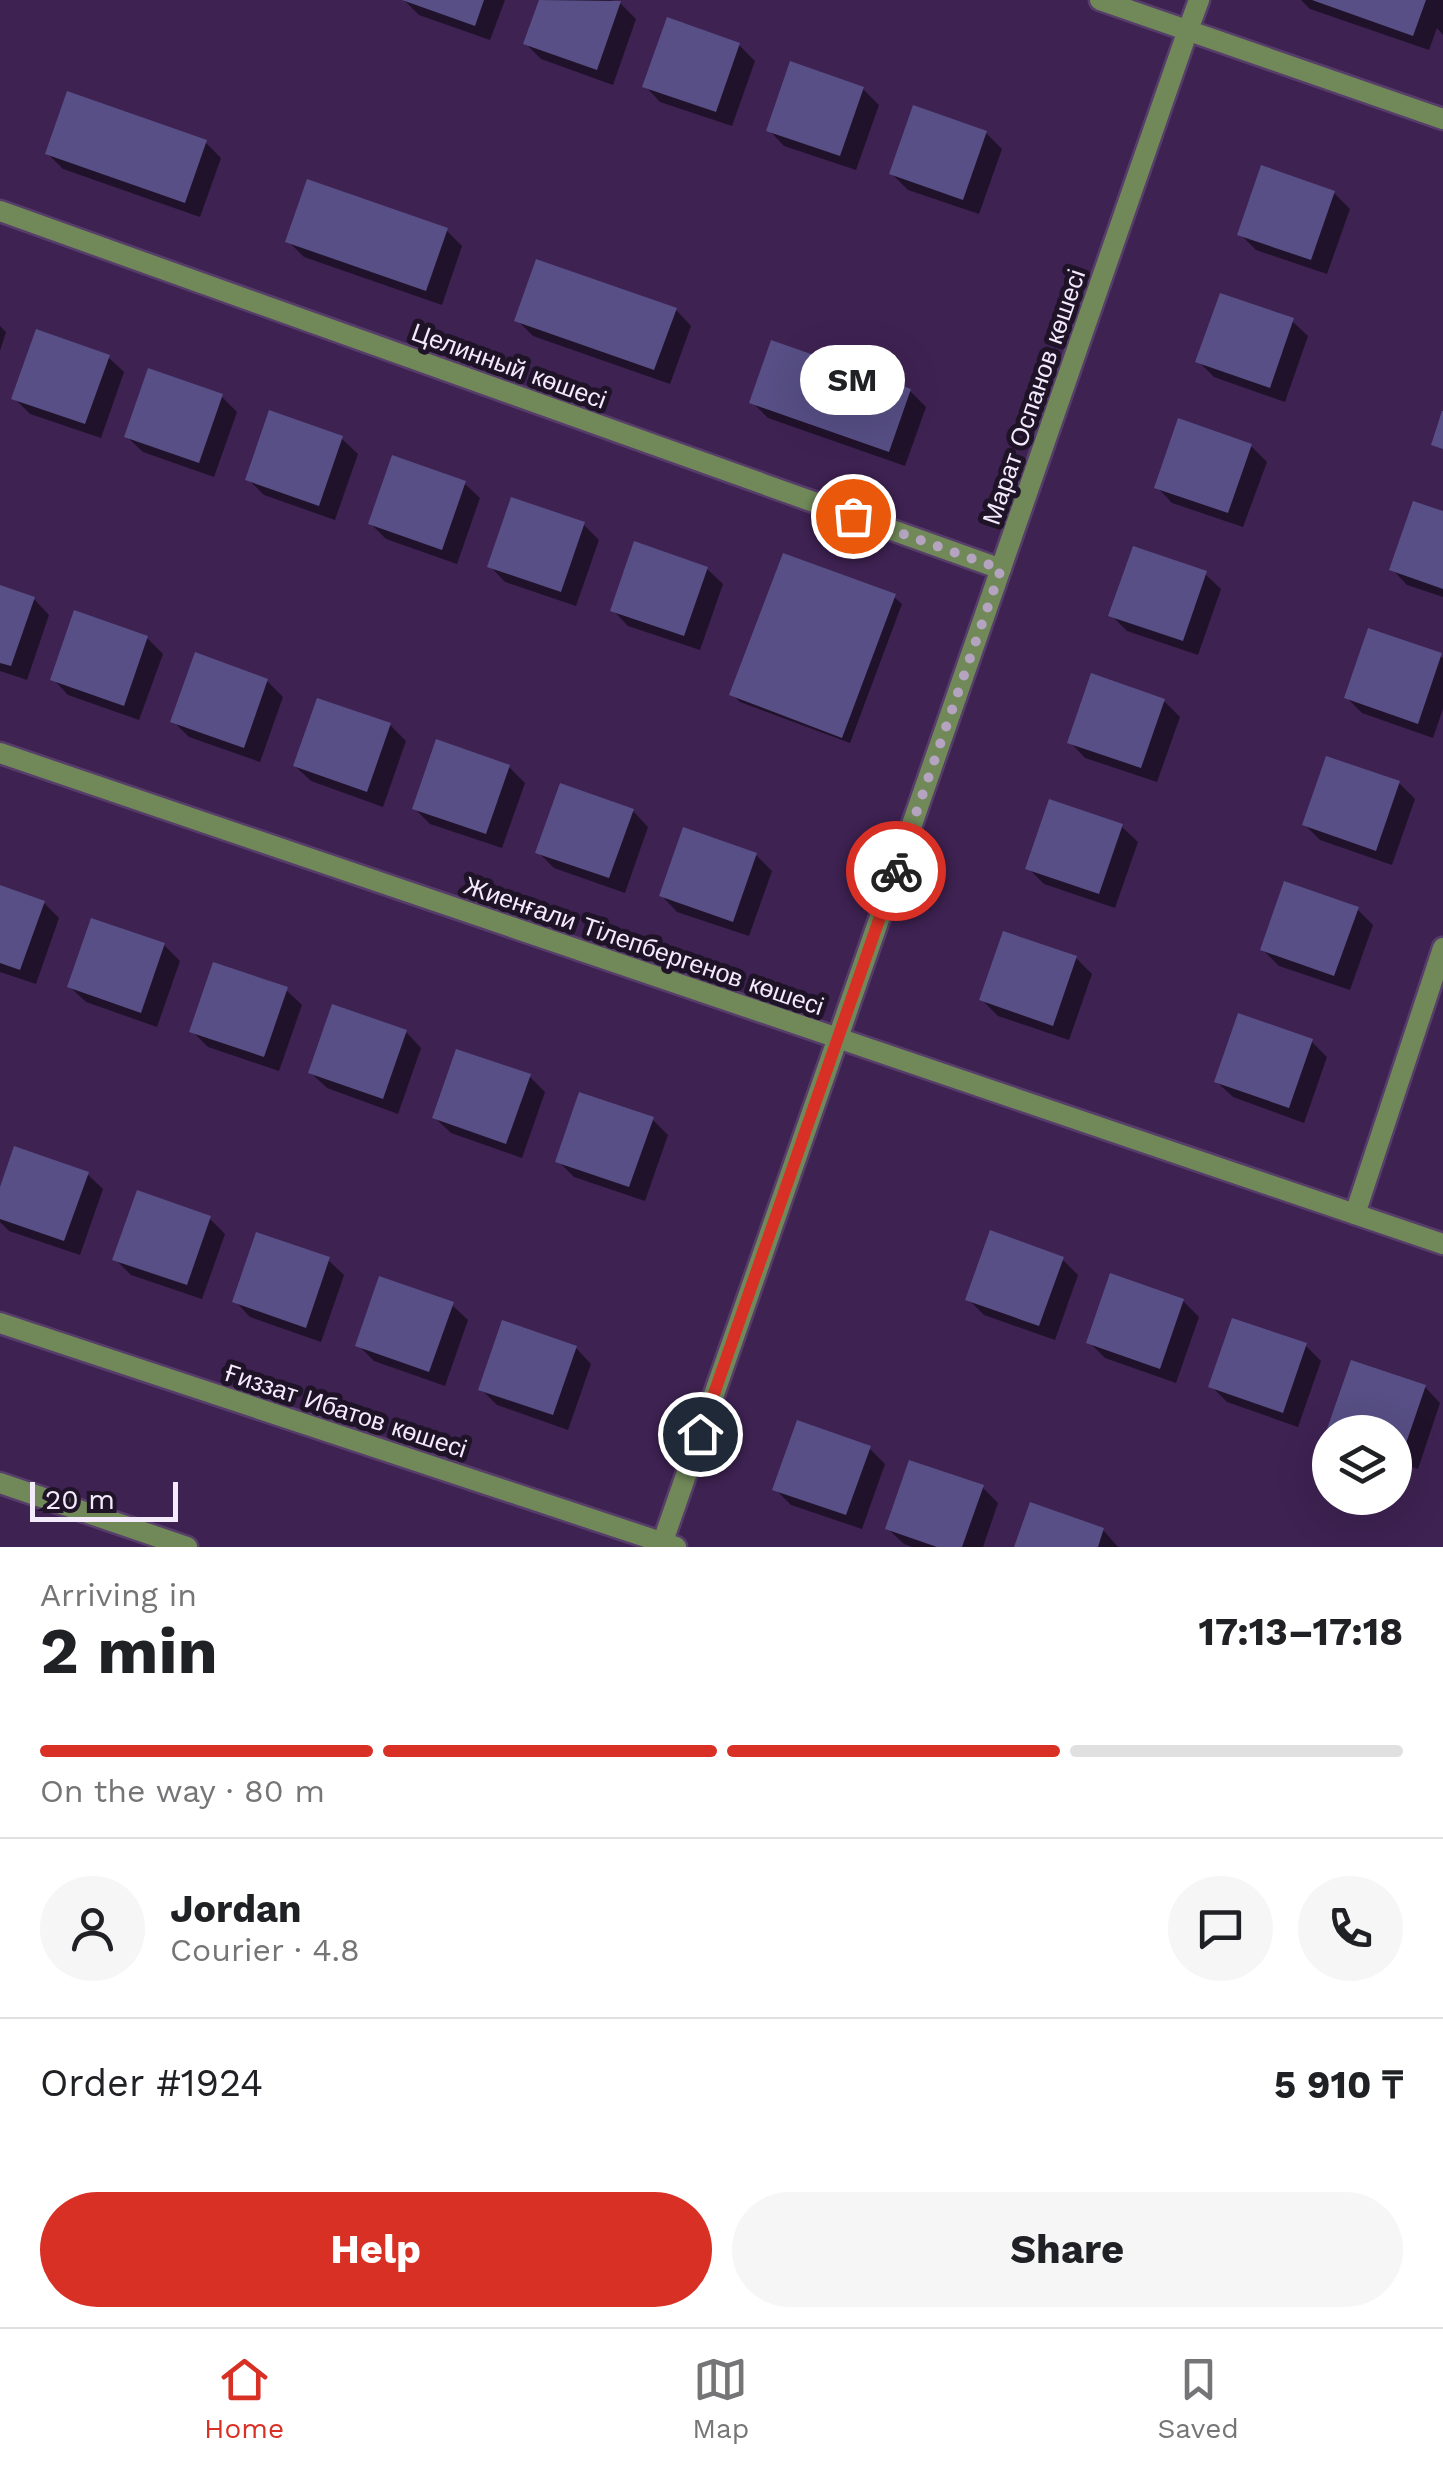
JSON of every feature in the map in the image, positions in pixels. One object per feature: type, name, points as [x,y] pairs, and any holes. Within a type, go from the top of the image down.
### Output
[{"type":"street","points":[[1100,0],[1443,120]]},
{"type":"street","name":"Марат Оспанов көшесі","points":[[666,1545],[1199,0]]},
{"type":"street","name":"Целинный көшесі","points":[[0,211],[1001,569]]},
{"type":"street","name":"Жиенғали Тілепбергенов көшесі","points":[[0,754],[1443,1244]]},
{"type":"street","points":[[1355,1214],[1443,948]]},
{"type":"street","name":"Ғиззат Ибатов көшесі","points":[[0,1323],[666,1545]]},
{"type":"street","points":[[0,1483],[187,1547]]},
{"type":"building","points":[[402,0],[484,0],[475,26]]},
{"type":"building","points":[[539,0],[621,1],[597,70],[523,44]]},
{"type":"building","points":[[1312,0],[1426,0],[1413,36]]},
{"type":"building","points":[[667,17],[740,43],[716,112],[642,87]]},
{"type":"building","points":[[790,61],[864,87],[840,156],[766,131]]},
{"type":"building","points":[[67,91],[207,140],[185,203],[45,154]]},
{"type":"building","points":[[913,105],[987,131],[963,200],[889,174]]},
{"type":"building","points":[[1261,165],[1335,191],[1311,260],[1237,235]]},
{"type":"building","points":[[307,179],[448,228],[426,291],[285,242]]},
{"type":"building","points":[[536,259],[677,308],[654,370],[514,321]]},
{"type":"building","points":[[1220,293],[1294,318],[1270,388],[1195,362]]},
{"type":"building","points":[[36,329],[110,355],[85,424],[11,399]]},
{"type":"building","points":[[771,340],[911,389],[889,452],[749,403]]},
{"type":"building","points":[[148,368],[223,394],[199,463],[124,437]]},
{"type":"building","points":[[269,410],[343,436],[319,506],[245,480]]},
{"type":"building","points":[[1443,411],[1443,449],[1431,445]]},
{"type":"building","points":[[1178,418],[1252,444],[1228,513],[1154,488]]},
{"type":"building","points":[[392,455],[466,481],[442,550],[368,524]]},
{"type":"building","points":[[511,497],[585,522],[561,592],[487,567]]},
{"type":"building","points":[[1413,501],[1443,511],[1443,589],[1389,570]]},
{"type":"building","points":[[634,541],[708,567],[684,636],[610,611]]},
{"type":"building","points":[[1133,546],[1207,571],[1183,641],[1108,616]]},
{"type":"building","points":[[783,553],[896,594],[842,738],[729,695]]},
{"type":"building","points":[[0,585],[35,597],[11,666],[0,663]]},
{"type":"building","points":[[74,610],[148,636],[124,706],[50,680]]},
{"type":"building","points":[[1368,628],[1442,653],[1418,724],[1344,698]]},
{"type":"building","points":[[195,652],[268,679],[244,748],[170,722]]},
{"type":"building","points":[[1091,673],[1165,699],[1141,768],[1067,743]]},
{"type":"building","points":[[317,698],[391,723],[367,792],[293,766]]},
{"type":"building","points":[[436,739],[510,765],[486,834],[412,809]]},
{"type":"building","points":[[1326,756],[1400,781],[1376,851],[1302,825]]},
{"type":"building","points":[[560,783],[634,809],[609,878],[535,853]]},
{"type":"building","points":[[1049,799],[1123,824],[1099,894],[1025,869]]},
{"type":"building","points":[[683,827],[757,853],[733,922],[659,896]]},
{"type":"building","points":[[1284,881],[1359,907],[1334,976],[1260,950]]},
{"type":"building","points":[[0,885],[45,901],[20,970],[0,963]]},
{"type":"building","points":[[91,918],[165,943],[141,1013],[67,987]]},
{"type":"building","points":[[1003,931],[1077,956],[1053,1026],[979,1000]]},
{"type":"building","points":[[213,962],[288,987],[264,1057],[189,1032]]},
{"type":"building","points":[[332,1004],[407,1030],[383,1099],[308,1073]]},
{"type":"building","points":[[1238,1013],[1313,1039],[1289,1108],[1214,1082]]},
{"type":"building","points":[[456,1049],[531,1074],[506,1144],[432,1118]]},
{"type":"building","points":[[579,1092],[654,1117],[629,1187],[555,1162]]},
{"type":"building","points":[[14,1146],[89,1172],[64,1241],[0,1219],[0,1187]]},
{"type":"building","points":[[137,1190],[211,1216],[187,1285],[112,1260]]},
{"type":"building","points":[[990,1230],[1064,1257],[1039,1326],[965,1300]]},
{"type":"building","points":[[256,1232],[330,1257],[306,1328],[232,1302]]},
{"type":"building","points":[[1110,1273],[1184,1299],[1160,1369],[1086,1343]]},
{"type":"building","points":[[379,1276],[454,1302],[429,1372],[355,1346]]},
{"type":"building","points":[[1232,1318],[1307,1343],[1283,1413],[1208,1387]]},
{"type":"building","points":[[502,1320],[577,1346],[553,1415],[478,1390]]},
{"type":"building","points":[[1351,1360],[1426,1385],[1412,1426],[1412,1415],[1332,1415]]},
{"type":"building","points":[[797,1420],[871,1446],[846,1515],[772,1490]]},
{"type":"building","points":[[909,1460],[984,1485],[962,1547],[937,1547],[885,1529]]},
{"type":"building","points":[[1030,1502],[1104,1528],[1098,1547],[1014,1547]]},
{"type":"way so far","points":[[853,516],[1001,569],[896,871]]},
{"type":"place","name":"SM","points":[[853,516]]},
{"type":"route","points":[[700,1434],[896,871]]}]
